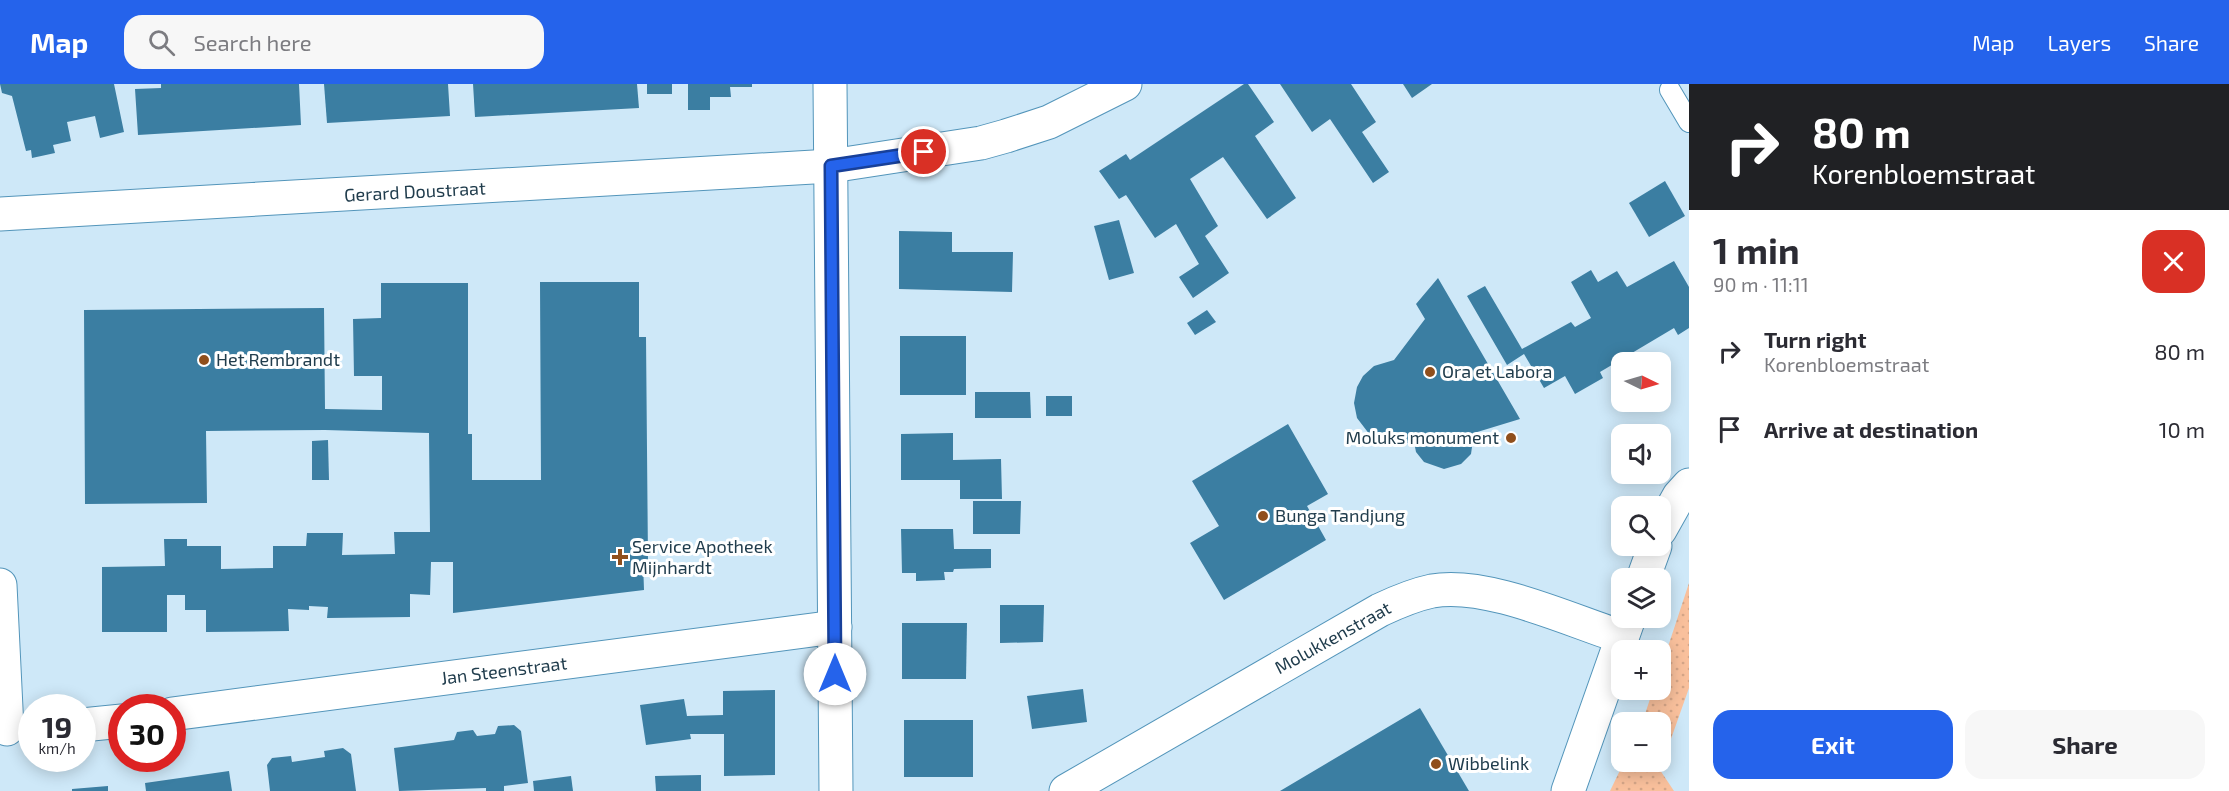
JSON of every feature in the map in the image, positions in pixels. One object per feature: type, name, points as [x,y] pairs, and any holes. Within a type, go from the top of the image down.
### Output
[{"type":"street","points":[[830,84],[836,791]]},
{"type":"street","name":"Gerard Doustraat","points":[[0,214],[831,166],[981,143],[1049,122],[1125,84]]},
{"type":"street","points":[[1671,510],[1689,485]]},
{"type":"street","points":[[0,585],[13,729]]},
{"type":"street","name":"Molukkenstraat","points":[[1066,791],[1380,610],[1406,598],[1434,591],[1463,590],[1494,594],[1611,624]]},
{"type":"street","name":"Jan Steenstraat","points":[[186,712],[835,627]]},
{"type":"street","points":[[1568,791],[1625,628]]},
{"type":"lane","points":[[1670,90],[1689,122]]},
{"type":"shaded area","points":[[1689,583],[1689,688],[1671,739],[1671,712],[1646,712],[1650,700],[1671,700],[1670,640]]},
{"type":"shaded area","points":[[1619,772],[1661,772],[1674,791],[1610,791]]},
{"type":"building","points":[[0,84],[114,84],[124,132],[100,138],[95,116],[67,122],[71,141],[53,145],[55,153],[32,158],[31,150],[26,151],[12,96],[2,93]]},
{"type":"building","points":[[161,84],[299,84],[301,125],[138,135],[135,89],[161,88]]},
{"type":"building","points":[[324,84],[448,84],[450,116],[327,123]]},
{"type":"building","points":[[473,84],[637,84],[639,108],[475,117]]},
{"type":"building","points":[[647,84],[672,84],[672,94],[647,94]]},
{"type":"building","points":[[688,84],[752,84],[752,87],[730,87],[731,97],[710,97],[710,110],[688,110]]},
{"type":"building","points":[[1244,84],[1248,84],[1274,122],[1255,136],[1296,198],[1267,219],[1223,157],[1190,179],[1218,226],[1205,236],[1229,273],[1193,298],[1179,277],[1199,264],[1176,224],[1155,238],[1126,195],[1119,199],[1099,171],[1126,154],[1130,160]]},
{"type":"building","points":[[1280,84],[1351,84],[1376,122],[1362,132],[1389,172],[1373,183],[1330,119],[1312,132]]},
{"type":"building","points":[[1403,84],[1432,84],[1412,98]]},
{"type":"building","points":[[1665,181],[1685,216],[1649,237],[1629,203]]},
{"type":"building","points":[[1119,220],[1134,273],[1109,280],[1094,226]]},
{"type":"building","points":[[899,231],[952,232],[952,252],[1013,252],[1012,292],[899,289]]},
{"type":"building","points":[[1674,261],[1689,287],[1689,328],[1678,335],[1674,328],[1634,352],[1611,352],[1611,365],[1600,372],[1603,378],[1575,394],[1565,376],[1544,388],[1524,354],[1507,365],[1467,296],[1485,286],[1522,349],[1571,322],[1575,327],[1591,318],[1571,282],[1591,270],[1598,282],[1617,271],[1627,287]]},
{"type":"building","name":"Ora et Labora","points":[[1438,278],[1520,419],[1474,433],[1471,454],[1461,464],[1444,469],[1424,462],[1416,452],[1414,442],[1390,445],[1370,435],[1357,418],[1354,403],[1357,387],[1363,376],[1374,366],[1394,360],[1425,319],[1416,304]]},
{"type":"building","points":[[540,282],[639,282],[639,337],[646,337],[648,561],[643,561],[644,590],[453,613],[453,562],[431,562],[430,595],[410,594],[410,617],[327,618],[328,607],[309,606],[309,610],[288,609],[289,631],[206,632],[206,610],[185,610],[185,595],[167,595],[167,632],[102,632],[102,567],[165,566],[164,539],[187,539],[187,546],[221,546],[221,569],[273,568],[273,546],[306,546],[307,533],[343,533],[342,555],[395,554],[394,532],[430,532],[429,433],[325,430],[206,431],[207,503],[85,504],[84,310],[324,308],[325,409],[382,410],[382,376],[354,376],[353,319],[381,318],[381,283],[468,283],[468,434],[472,434],[472,480],[541,480]]},
{"type":"building","points":[[1207,310],[1216,322],[1195,335],[1187,323]]},
{"type":"building","points":[[900,336],[966,336],[966,395],[900,395]]},
{"type":"building","points":[[975,392],[1030,392],[1031,418],[975,418]]},
{"type":"building","points":[[1046,396],[1072,396],[1072,416],[1046,416]]},
{"type":"building","name":"Bunga Tandjung","points":[[1288,424],[1328,494],[1307,506],[1326,540],[1224,600],[1190,543],[1219,526],[1192,481]]},
{"type":"building","points":[[953,433],[953,460],[1001,459],[1002,499],[960,499],[960,480],[901,480],[901,434]]},
{"type":"building","points":[[328,440],[329,480],[312,480],[312,441]]},
{"type":"building","points":[[973,501],[1021,501],[1020,534],[973,534]]},
{"type":"building","points":[[901,529],[953,529],[954,549],[991,549],[991,568],[954,569],[953,572],[944,572],[945,580],[916,581],[916,573],[902,573]]},
{"type":"building","points":[[1000,605],[1044,605],[1043,642],[1000,643]]},
{"type":"building","points":[[902,623],[967,623],[966,679],[902,679]]},
{"type":"building","points":[[1083,689],[1087,722],[1032,729],[1027,696]]},
{"type":"building","points":[[775,690],[775,775],[724,776],[724,734],[690,734],[691,739],[646,745],[640,705],[684,699],[687,716],[723,715],[723,691]]},
{"type":"building","points":[[1420,708],[1469,791],[1280,791]]},
{"type":"building","points":[[904,720],[973,720],[973,777],[904,777]]},
{"type":"building","points":[[514,725],[521,731],[528,783],[504,786],[504,791],[486,791],[486,788],[399,791],[394,748],[454,740],[457,732],[473,730],[477,736],[495,734],[498,726]]},
{"type":"building","points":[[343,748],[351,754],[356,791],[270,791],[267,765],[272,758],[291,756],[292,762],[325,757],[324,751]]},
{"type":"building","points":[[229,771],[232,791],[146,791],[145,783]]},
{"type":"building","points":[[701,775],[701,791],[656,791],[655,776]]},
{"type":"building","points":[[571,776],[573,791],[534,791],[533,781]]},
{"type":"building","points":[[108,786],[108,791],[72,791],[72,789]]},
{"type":"place","name":"Het Rembrandt","points":[[204,360]]},
{"type":"place","name":"Ora et Labora","points":[[1430,372]]},
{"type":"place","name":"Moluks monument","points":[[1511,438]]},
{"type":"place","name":"Bunga Tandjung","points":[[1263,516]]},
{"type":"place","name":"Service Apotheek Mijnhardt","points":[[620,557]]},
{"type":"place","name":"Wibbelink","points":[[1436,764]]},
{"type":"route","points":[[835,674],[831,166],[924,152]]}]
